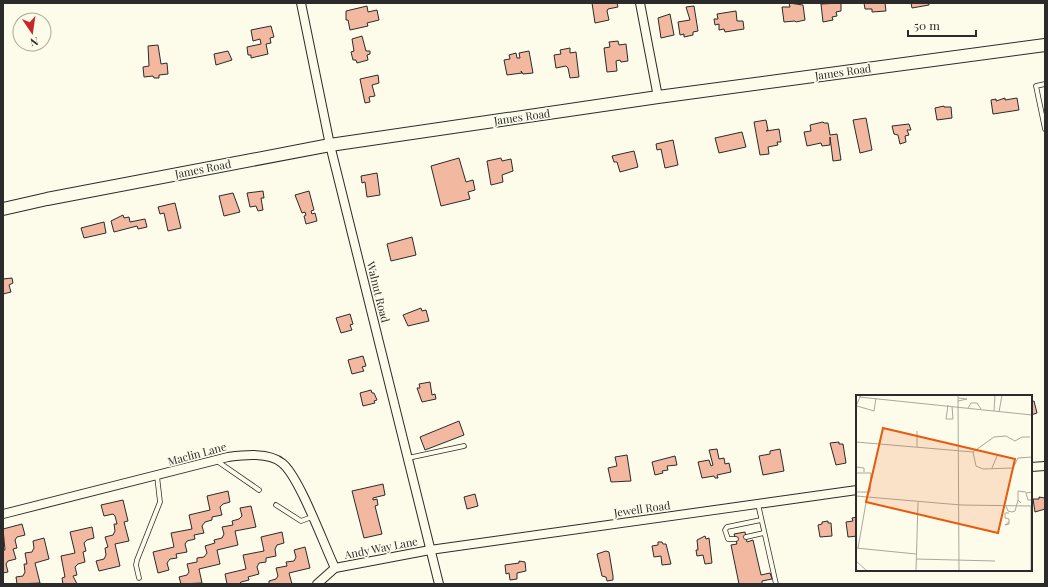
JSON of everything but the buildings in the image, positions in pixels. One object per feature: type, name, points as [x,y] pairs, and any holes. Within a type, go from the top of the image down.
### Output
[{"type":"main road","name":"James Road","points":[[3,209],[54,197],[330,145],[658,97],[1045,45]]},
{"type":"street","name":"Walnut Road","points":[[301,3],[330,145],[439,584]]},
{"type":"street","points":[[640,3],[658,97]]},
{"type":"street","name":"Maclin Lane","points":[[3,514],[215,460],[257,454],[282,462],[294,477],[334,568]]},
{"type":"street","points":[[1032,468],[1045,466]]},
{"type":"street","name":"Jewell Road","points":[[430,550],[856,490]]},
{"type":"street","name":"Andy Way Lane","points":[[317,584],[334,568],[430,550]]},
{"type":"lane","points":[[1045,84],[1036,86],[1044,116],[1045,129]]},
{"type":"lane","points":[[407,458],[464,446]]},
{"type":"lane","points":[[215,460],[259,490]]},
{"type":"lane","points":[[139,578],[136,565],[137,560],[160,502],[157,476]]},
{"type":"lane","points":[[758,504],[776,584]]},
{"type":"lane","points":[[276,506],[301,521],[312,517]]},
{"type":"lane","points":[[736,539],[728,539],[725,530],[727,526],[761,520]]},
{"type":"lane","points":[[746,537],[764,533]]}]
